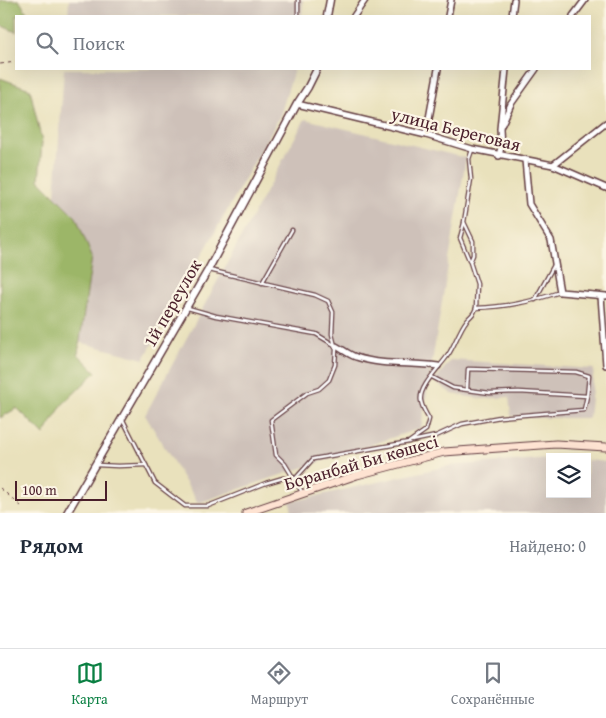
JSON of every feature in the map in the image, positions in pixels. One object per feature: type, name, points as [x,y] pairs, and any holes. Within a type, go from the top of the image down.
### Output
[{"type":"main road","name":"Боранбай Би көшесі","points":[[246,513],[357,475],[444,452],[556,444],[606,447]]},
{"type":"street","points":[[326,15],[330,0]]},
{"type":"street","points":[[355,15],[365,0]]},
{"type":"street","points":[[448,15],[451,0]]},
{"type":"street","points":[[512,15],[514,0]]},
{"type":"street","points":[[574,15],[585,0]]},
{"type":"street","name":"1й переулок","points":[[67,513],[208,270],[315,70]]},
{"type":"street","points":[[426,135],[438,70]]},
{"type":"street","points":[[500,156],[500,129],[506,70]]},
{"type":"street","points":[[500,129],[511,104],[535,70]]},
{"type":"street","name":"улица Береговая","points":[[297,104],[426,135],[500,156],[553,165],[606,188]]},
{"type":"street","points":[[553,165],[606,123]]},
{"type":"street","points":[[525,160],[529,204],[551,240],[560,292],[603,296],[606,365]]},
{"type":"street","points":[[336,346],[355,357],[381,363],[438,366]]},
{"type":"lane","points":[[298,0],[298,15]]},
{"type":"lane","points":[[409,442],[426,430],[429,419],[420,401],[422,390],[438,366],[447,357],[467,320],[474,314],[476,308],[477,284],[460,238],[471,179],[468,159],[472,149]]},
{"type":"lane","points":[[464,222],[473,241],[473,255],[470,262]]},
{"type":"lane","points":[[262,282],[292,230]]},
{"type":"lane","points":[[535,300],[555,264]]},
{"type":"lane","points":[[208,270],[315,295],[328,301],[334,312],[332,334],[336,346],[335,365],[329,380],[319,389],[307,393],[271,420],[276,455],[285,464],[302,493]]},
{"type":"lane","points":[[476,308],[506,307],[560,292]]},
{"type":"lane","points":[[187,307],[216,316],[316,334],[336,346]]},
{"type":"lane","points":[[295,479],[313,460],[436,436],[462,424],[500,417],[584,410],[589,376],[576,372],[468,368],[467,389]]},
{"type":"lane","points":[[432,377],[453,388],[490,393],[519,392],[587,396]]},
{"type":"lane","points":[[122,418],[155,483],[185,506],[208,506],[266,483],[283,478],[295,479]]},
{"type":"lane","points":[[95,464],[118,466],[146,465]]},
{"type":"path","points":[[0,64],[15,62]]},
{"type":"path","points":[[0,488],[20,506]]},
{"type":"shaded area","points":[[69,0],[303,0],[302,15],[68,15]]},
{"type":"shaded area","points":[[64,70],[294,70],[280,116],[144,359],[45,333]]},
{"type":"shaded area","points":[[305,119],[466,158],[421,428],[198,503],[145,415]]},
{"type":"shaded area","points":[[451,360],[594,369],[589,418],[511,416],[509,397],[483,399],[452,394],[434,381]]},
{"type":"shaded area","points":[[546,458],[546,498],[591,498],[591,460],[606,462],[606,513],[292,513],[290,502],[448,466]]},
{"type":"green space","points":[[0,0],[19,0],[28,15],[15,15],[15,32],[0,25]]},
{"type":"green space","points":[[0,78],[30,89],[42,142],[39,180],[76,217],[92,257],[78,354],[96,372],[62,405],[44,435],[17,408],[0,418]]}]
